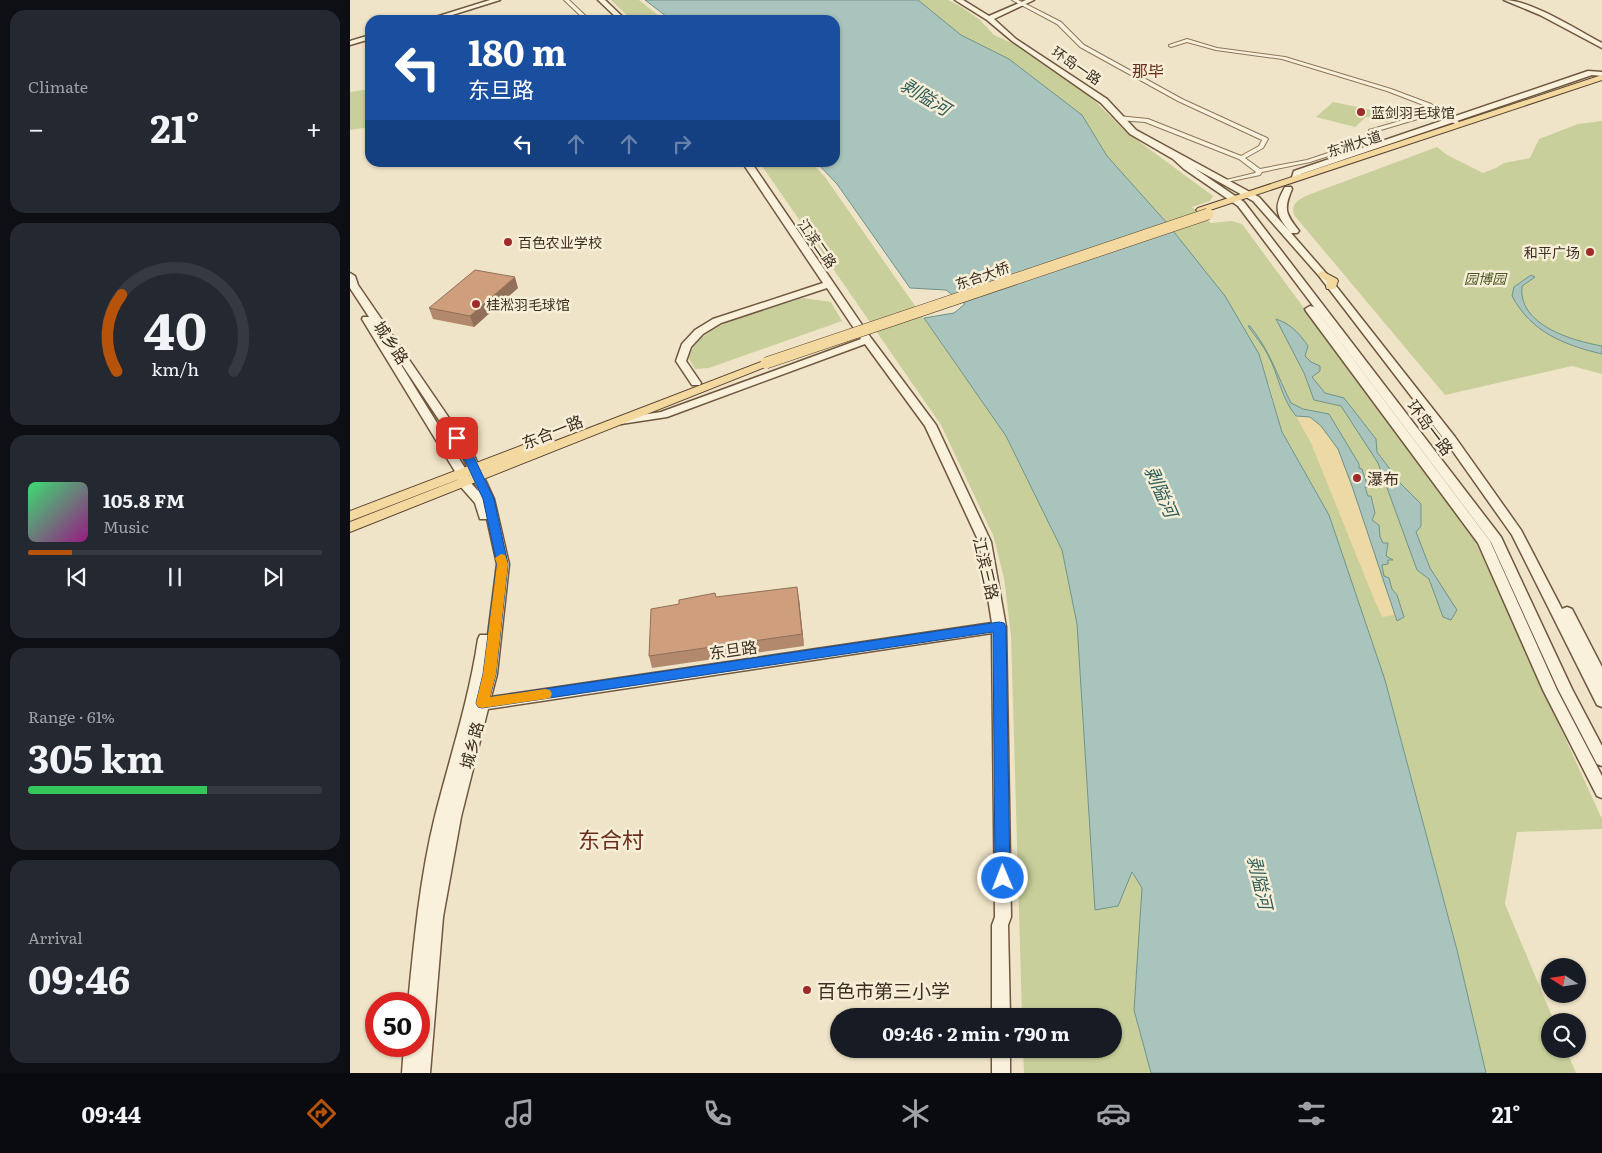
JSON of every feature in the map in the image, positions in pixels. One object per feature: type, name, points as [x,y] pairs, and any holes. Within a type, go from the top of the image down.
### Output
[{"type":"main road","points":[[446,15],[497,0]]},
{"type":"main road","points":[[601,0],[618,15]]},
{"type":"main road","name":"环岛一路","points":[[958,0],[989,19],[1014,40],[1104,101],[1133,132],[1176,157],[1202,168],[1252,196],[1332,284],[1451,440],[1517,533],[1602,701]]},
{"type":"main road","points":[[989,19],[1032,0]]},
{"type":"main road","points":[[1507,0],[1542,14],[1602,46]]},
{"type":"main road","points":[[350,43],[365,38]]},
{"type":"main road","name":"东洲大道","points":[[1204,212],[1252,196],[1312,171],[1602,75]]},
{"type":"main road","name":"东洲大道","points":[[1252,196],[1288,189],[1602,85]]},
{"type":"main road","points":[[1296,177],[1297,173],[1456,122]]},
{"type":"main road","name":"环岛一路","points":[[1176,157],[1233,202],[1496,540],[1565,689],[1602,760]]},
{"type":"main road","name":"江滨二路","points":[[749,167],[868,340]]},
{"type":"main road","points":[[1312,171],[1322,177]]},
{"type":"main road","points":[[1288,189],[1280,204],[1283,217],[1332,284],[1458,439],[1526,532],[1602,681]]},
{"type":"main road","points":[[1233,202],[1484,541],[1550,690],[1602,792]]},
{"type":"main road","name":"东合大桥","points":[[764,360],[1204,212]]},
{"type":"main road","name":"城乡路","points":[[350,276],[353,285],[467,453],[469,476]]},
{"type":"main road","points":[[696,383],[681,361],[686,346],[699,332],[717,321],[830,284]]},
{"type":"main road","name":"城乡路","points":[[350,291],[469,476],[488,499],[502,564],[490,674],[478,704],[441,827],[424,919],[418,992]]},
{"type":"main road","points":[[621,421],[663,415],[868,340]]},
{"type":"main road","name":"江滨三路","points":[[868,340],[930,425],[985,542],[999,627],[1004,917],[1000,925],[1000,1008]]},
{"type":"main road","name":"东合一路","points":[[350,527],[696,383],[764,360]]},
{"type":"main road","name":"东合一路","points":[[350,516],[469,476],[621,421],[764,360]]},
{"type":"main road","name":"东旦路","points":[[478,704],[999,627]]},
{"type":"main road","name":"城乡路","points":[[421,1073],[435,917],[453,817],[478,704]]},
{"type":"main road","name":"江滨三路","points":[[1004,917],[1008,923],[1009,1008]]},
{"type":"main road","points":[[411,1073],[412,1057]]},
{"type":"main road","points":[[1001,1058],[1001,1073]]},
{"type":"main road","points":[[1009,1058],[1009,1073]]},
{"type":"street","points":[[566,0],[582,15]]},
{"type":"street","points":[[1014,0],[1059,23],[1082,46],[1180,100],[1265,139],[1260,147],[1241,158]]},
{"type":"street","points":[[1171,46],[1187,40],[1216,49],[1283,58],[1389,90],[1429,105],[1456,122]]},
{"type":"street","points":[[1224,182],[1258,174],[1259,171],[1308,161],[1363,143],[1369,139],[1371,130],[1419,117],[1428,112],[1429,105]]},
{"type":"street","points":[[1118,118],[1146,120],[1241,158],[1259,171]]},
{"type":"green space","points":[[611,0],[639,0],[658,15],[627,15]]},
{"type":"green space","points":[[918,0],[948,0],[980,20],[994,35],[1021,47],[1090,96],[1126,132],[1213,196],[1210,201],[1192,207],[1211,223],[1232,221],[1242,224],[1475,540],[1602,819],[1602,829],[1517,832],[1505,904],[1541,990],[1541,1003],[1546,1003],[1551,1013],[1541,1013],[1541,1058],[1570,1058],[1576,1073],[1486,1073],[1457,950],[1385,680],[1329,515],[1282,432],[1269,384],[1160,216],[1107,156],[1082,115],[1009,59],[961,35]]},
{"type":"green space","points":[[365,90],[365,128],[350,130],[350,92]]},
{"type":"green space","points":[[1333,102],[1397,115],[1387,122],[1366,117],[1355,127],[1316,117]]},
{"type":"green space","name":"园博园","points":[[1602,121],[1602,374],[1572,366],[1445,395],[1294,215],[1294,205],[1298,200],[1308,195],[1437,147],[1447,155],[1483,173],[1504,163],[1530,158],[1539,139],[1578,124]]},
{"type":"green space","points":[[763,167],[816,167],[825,177],[1006,436],[1062,550],[1077,624],[1095,910],[1118,906],[1131,872],[1142,888],[1134,1011],[1151,1073],[1024,1073],[1023,1058],[1122,1058],[1122,1008],[1022,1008],[1011,636],[1004,578],[993,535],[941,425]]},
{"type":"green space","points":[[803,298],[831,302],[842,321],[709,368],[695,369],[689,359],[695,345],[705,336],[730,321]]},
{"type":"sand","points":[[1296,416],[1310,417],[1321,426],[1338,449],[1368,533],[1383,583],[1393,607],[1394,615],[1382,617],[1311,443]]},
{"type":"water","name":"剥隘河","points":[[645,0],[918,0],[961,35],[1009,59],[1082,115],[1107,156],[1166,222],[1225,296],[1259,354],[1282,432],[1329,515],[1385,680],[1457,950],[1486,1073],[1151,1073],[1134,1010],[1142,888],[1132,872],[1118,906],[1095,910],[1077,624],[1062,550],[1006,436],[924,318],[954,313],[965,304],[946,290],[910,288],[837,184],[821,167],[840,167],[840,15],[664,15]]},
{"type":"water","points":[[1531,275],[1535,277],[1522,286],[1523,300],[1528,311],[1537,321],[1549,329],[1577,340],[1602,346],[1602,354],[1562,341],[1539,328],[1529,319],[1512,296],[1514,287]]},
{"type":"water","points":[[1276,319],[1290,326],[1301,337],[1308,346],[1305,356],[1311,362],[1320,366],[1320,371],[1312,377],[1325,393],[1344,398],[1376,439],[1377,452],[1401,484],[1421,504],[1421,526],[1416,532],[1430,568],[1457,610],[1451,620],[1443,617],[1429,579],[1417,570],[1378,463],[1341,406],[1314,400],[1304,373]]},
{"type":"water","name":"瀑布","points":[[1248,326],[1250,326],[1263,345],[1273,363],[1291,403],[1303,409],[1329,414],[1359,464],[1359,468],[1362,469],[1368,487],[1365,487],[1368,496],[1371,496],[1375,513],[1372,520],[1379,525],[1380,537],[1383,543],[1388,543],[1386,556],[1393,560],[1388,560],[1388,564],[1382,565],[1384,576],[1389,578],[1404,617],[1397,621],[1338,449],[1321,426],[1310,417],[1296,416],[1283,394],[1268,355]]},
{"type":"building","points":[[475,270],[515,277],[470,316],[429,308]]},
{"type":"building","points":[[797,587],[802,634],[649,656],[651,609],[679,604],[679,600],[715,593],[716,597]]},
{"type":"slow traffic","points":[[501,558],[502,564],[490,674],[482,703],[545,694]]},
{"type":"place","name":"蓝剑羽毛球馆","points":[[1361,112]]},
{"type":"place","name":"百色农业学校","points":[[508,242]]},
{"type":"place","name":"和平广场","points":[[1590,252]]},
{"type":"place","name":"桂淞羽毛球馆","points":[[476,304]]},
{"type":"place","name":"瀑布","points":[[1357,478]]},
{"type":"place","name":"百色市第三小学","points":[[807,990]]},
{"type":"district","name":"那毕","points":[[1148,70]]},
{"type":"district","name":"东合村","points":[[611,838]]},
{"type":"route","points":[[457,438],[467,453],[488,499],[502,564],[490,674],[482,703],[999,627],[1003,878]]}]
